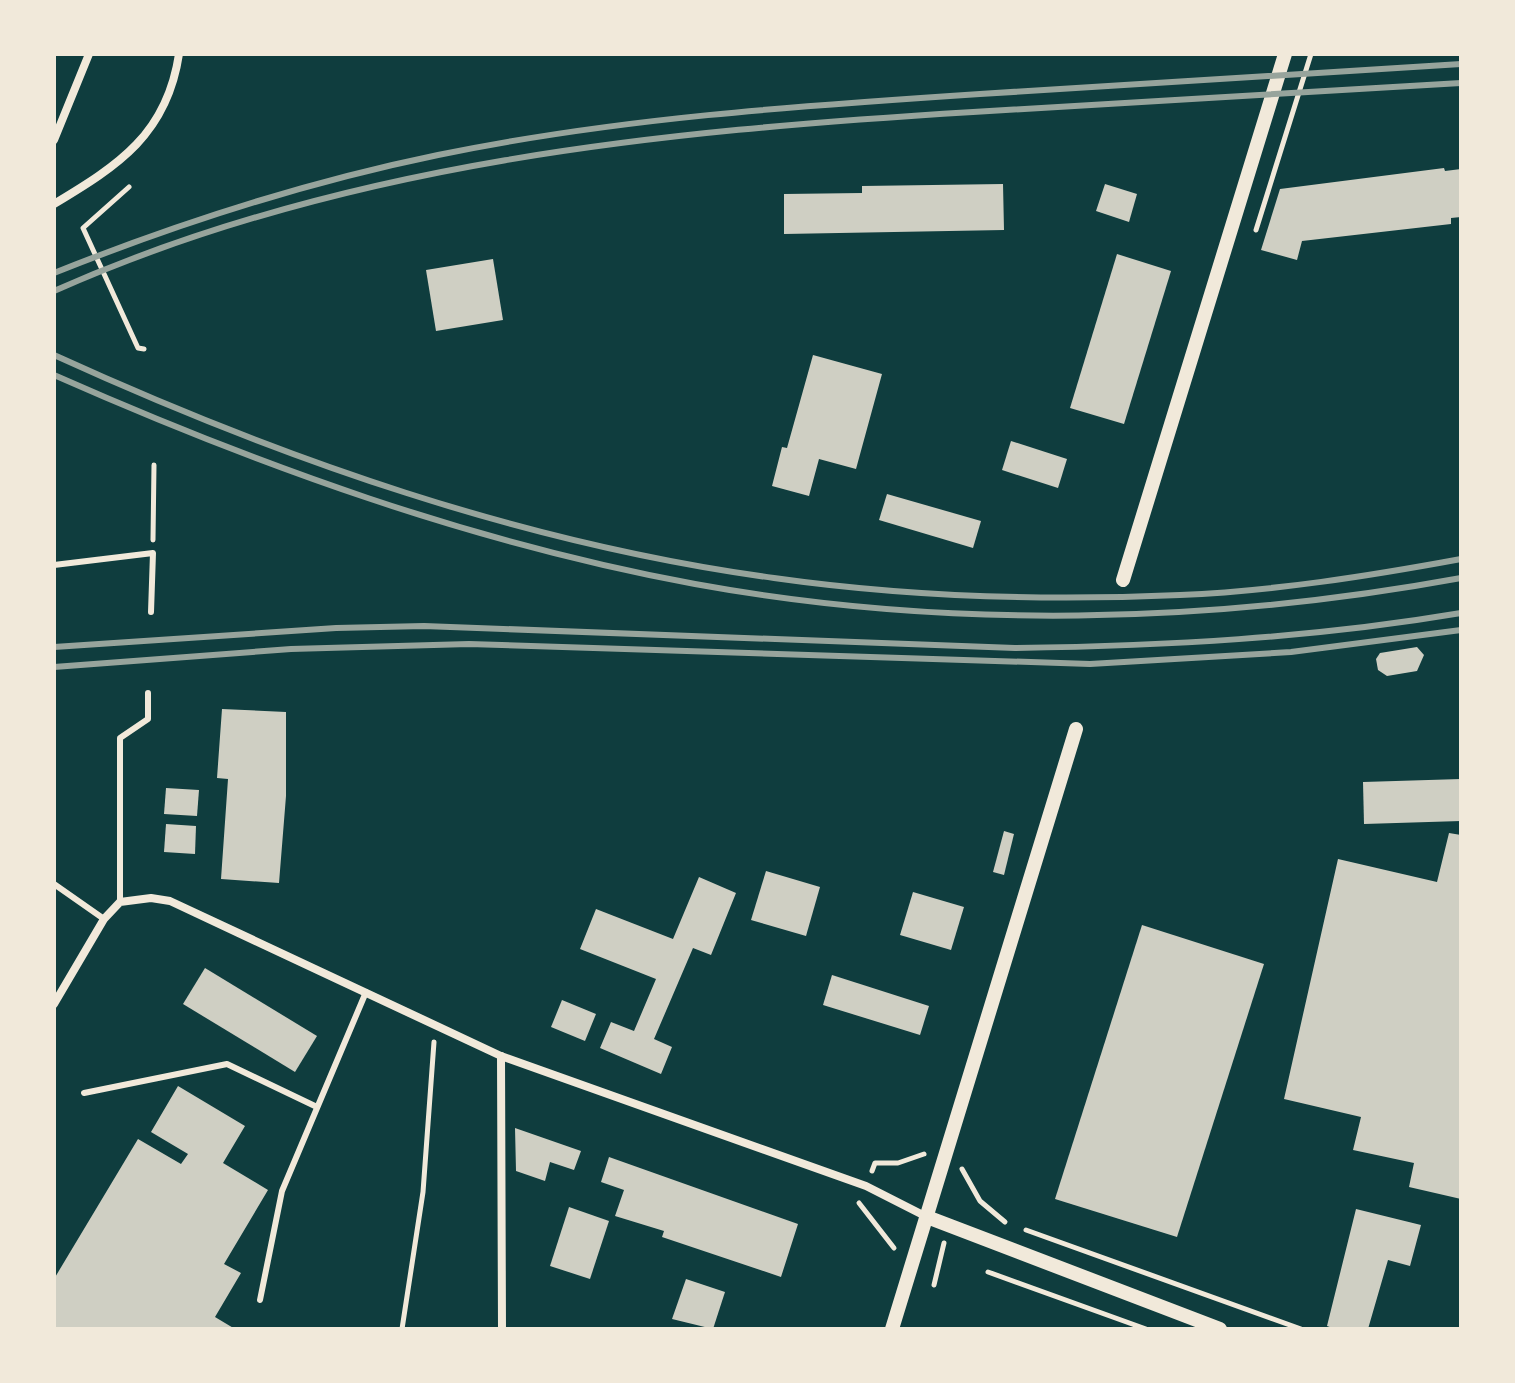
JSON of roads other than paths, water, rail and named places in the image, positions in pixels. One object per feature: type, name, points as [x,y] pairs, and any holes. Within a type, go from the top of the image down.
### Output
[{"type":"street","points":[[54,140],[89,54]]},
{"type":"street","points":[[54,204],[120,161],[148,133],[168,100],[179,54]]},
{"type":"street","points":[[1123,580],[1285,54]]},
{"type":"street","points":[[892,1329],[1076,729]]},
{"type":"street","points":[[54,1004],[104,919],[120,902],[151,898],[196,910],[501,1056],[866,1186],[927,1217],[1220,1329]]},
{"type":"street","points":[[501,1056],[502,1329]]},
{"type":"lane","points":[[54,565],[153,553],[151,612]]},
{"type":"lane","points":[[120,902],[120,738],[148,719],[148,693]]},
{"type":"lane","points":[[54,884],[104,919]]},
{"type":"lane","points":[[260,1300],[282,1191],[366,992]]},
{"type":"lane","points":[[84,1093],[227,1064],[317,1107]]},
{"type":"railway","points":[[54,273],[148,237],[292,191],[389,166],[505,142],[708,115],[844,103],[1461,64]]},
{"type":"railway","points":[[54,291],[164,247],[276,211],[390,183],[505,160],[622,143],[856,120],[1461,83]]},
{"type":"railway","points":[[54,355],[228,429],[406,493],[588,543],[681,563],[774,578],[926,593],[1129,597],[1286,586],[1461,559]]},
{"type":"railway","points":[[54,375],[289,470],[449,524],[612,567],[790,599],[886,609],[1078,616],[1271,605],[1461,578]]},
{"type":"railway","points":[[54,647],[336,628],[424,626],[1015,648],[1071,647],[1294,635],[1461,613]]},
{"type":"railway","points":[[54,667],[291,649],[469,644],[1090,664],[1291,652],[1461,630]]}]
